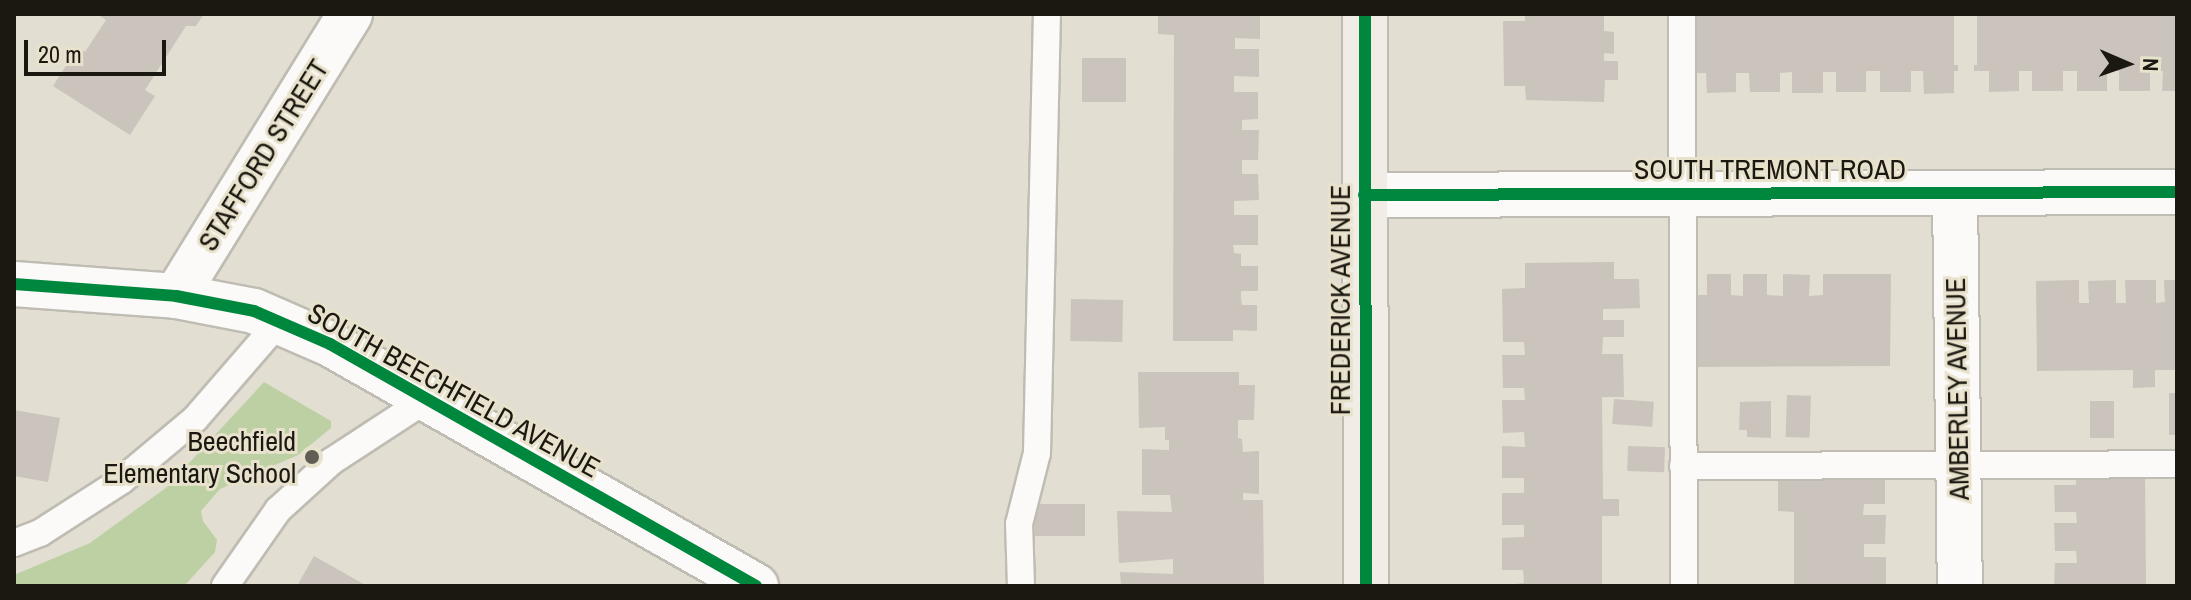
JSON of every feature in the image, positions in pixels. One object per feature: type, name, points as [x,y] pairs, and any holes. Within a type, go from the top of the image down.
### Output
[{"type":"main road","name":"FREDERICK AVENUE","points":[[1365,14],[1366,586]]},
{"type":"street","name":"STAFFORD STREET","points":[[176,296],[350,14]]},
{"type":"street","name":"SOUTH TREMONT ROAD","points":[[1364,195],[2177,192]]},
{"type":"street","name":"AMBERLEY AVENUE","points":[[1955,193],[1960,586]]},
{"type":"street","name":"SOUTH BEECHFIELD AVENUE","points":[[14,284],[176,296],[254,311],[330,344],[756,586]]},
{"type":"lane","points":[[1021,586],[1019,524],[1037,453],[1047,14]]},
{"type":"lane","points":[[1682,14],[1684,586]]},
{"type":"lane","points":[[14,543],[40,533],[131,472],[195,419],[279,322]]},
{"type":"lane","points":[[225,586],[278,510],[332,461],[427,399]]},
{"type":"lane","points":[[1683,466],[2177,464]]},
{"type":"green space","points":[[264,382],[331,421],[331,428],[298,455],[220,489],[201,511],[203,521],[217,540],[215,552],[187,583],[182,586],[14,586],[14,575],[90,543],[167,487]]},
{"type":"building","points":[[97,14],[204,14],[196,26],[186,26],[145,90],[155,96],[130,135],[53,86],[78,47],[85,52],[106,20]]},
{"type":"building","points":[[1158,14],[1260,14],[1260,39],[1235,38],[1235,49],[1259,49],[1259,77],[1234,76],[1234,92],[1258,92],[1258,119],[1242,120],[1242,130],[1259,130],[1258,160],[1242,160],[1242,174],[1258,174],[1259,200],[1234,201],[1234,215],[1258,215],[1258,245],[1233,245],[1234,253],[1241,254],[1241,266],[1258,266],[1258,291],[1241,291],[1242,305],[1257,305],[1257,331],[1233,330],[1233,341],[1173,341],[1174,35],[1158,34]]},
{"type":"building","points":[[1525,14],[1604,14],[1604,31],[1614,32],[1614,54],[1604,53],[1604,61],[1618,61],[1618,80],[1605,80],[1604,102],[1526,100],[1525,86],[1504,86],[1503,21],[1525,21]]},
{"type":"building","points":[[1693,14],[1954,14],[1954,65],[1958,65],[1958,71],[1954,71],[1954,93],[1924,94],[1923,71],[1911,71],[1911,92],[1880,92],[1880,71],[1866,71],[1866,92],[1836,92],[1836,72],[1823,72],[1823,93],[1792,93],[1792,72],[1780,73],[1780,92],[1750,92],[1749,73],[1736,73],[1736,92],[1707,93],[1706,73],[1693,73]]},
{"type":"building","points":[[1977,14],[2177,14],[2177,91],[2162,91],[2163,71],[2150,71],[2150,91],[2119,91],[2119,71],[2107,71],[2107,91],[2077,91],[2077,71],[2063,71],[2063,91],[2032,91],[2032,71],[2019,71],[2019,91],[1989,92],[1989,71],[1974,71],[1974,65],[1977,65]]},
{"type":"building","points":[[1082,58],[1126,58],[1126,102],[1082,102]]},
{"type":"building","points":[[1614,262],[1614,279],[1639,279],[1640,308],[1603,309],[1603,320],[1624,320],[1624,337],[1603,337],[1602,354],[1623,354],[1624,397],[1602,397],[1603,499],[1619,499],[1619,516],[1602,516],[1602,586],[1499,586],[1524,583],[1523,570],[1502,570],[1502,538],[1524,537],[1524,525],[1502,525],[1502,493],[1524,493],[1524,478],[1502,478],[1502,446],[1525,447],[1524,432],[1503,433],[1502,400],[1525,400],[1524,388],[1503,388],[1502,355],[1525,355],[1524,342],[1503,342],[1502,289],[1525,288],[1525,263]]},
{"type":"building","points":[[1707,274],[1731,274],[1731,295],[1743,296],[1743,274],[1767,274],[1767,295],[1783,296],[1783,274],[1810,275],[1809,296],[1823,295],[1823,274],[1891,274],[1890,366],[1694,367],[1693,295],[1707,295]]},
{"type":"building","points":[[2079,280],[2079,303],[2089,303],[2088,281],[2116,280],[2116,303],[2126,303],[2125,280],[2156,280],[2156,303],[2165,302],[2164,280],[2177,280],[2177,370],[2155,370],[2155,387],[2133,388],[2133,370],[2037,371],[2036,281]]},
{"type":"building","points":[[1071,299],[1123,300],[1122,342],[1070,341]]},
{"type":"building","points":[[1138,372],[1239,372],[1239,385],[1255,385],[1254,420],[1238,420],[1238,438],[1242,439],[1243,452],[1259,451],[1259,494],[1243,493],[1243,500],[1263,500],[1264,586],[1121,586],[1120,572],[1173,574],[1173,559],[1119,563],[1117,511],[1172,512],[1170,495],[1142,495],[1142,449],[1169,450],[1169,440],[1165,440],[1165,427],[1139,428]]},
{"type":"building","points":[[2169,393],[2177,393],[2177,435],[2169,435]]},
{"type":"building","points":[[1787,395],[1811,396],[1810,438],[1786,437]]},
{"type":"building","points":[[1614,399],[1654,402],[1652,427],[1612,424]]},
{"type":"building","points":[[1771,401],[1771,438],[1747,437],[1747,430],[1739,430],[1740,402]]},
{"type":"building","points":[[2090,401],[2114,401],[2114,438],[2090,438]]},
{"type":"building","points":[[14,410],[60,418],[48,482],[14,476]]},
{"type":"building","points":[[1628,446],[1665,447],[1664,472],[1627,471]]},
{"type":"building","points":[[2145,472],[2146,586],[2054,586],[2055,563],[2077,563],[2076,551],[2055,551],[2054,523],[2077,523],[2076,512],[2055,512],[2054,485],[2076,485],[2076,473]]},
{"type":"building","points":[[1885,475],[1885,504],[1864,504],[1863,515],[1886,515],[1885,544],[1864,544],[1864,557],[1886,557],[1886,584],[1794,586],[1794,512],[1778,511],[1778,476]]},
{"type":"building","points":[[1035,504],[1085,504],[1085,536],[1035,536]]},
{"type":"building","points":[[314,556],[367,586],[297,586]]},
{"type":"cycle path","points":[[1365,14],[1366,586]]},
{"type":"cycle path","points":[[1364,195],[2177,192]]},
{"type":"cycle path","points":[[14,284],[176,296],[254,311],[330,344],[756,586]]},
{"type":"place","name":"Beechfield Elementary School","points":[[312,457]]}]
